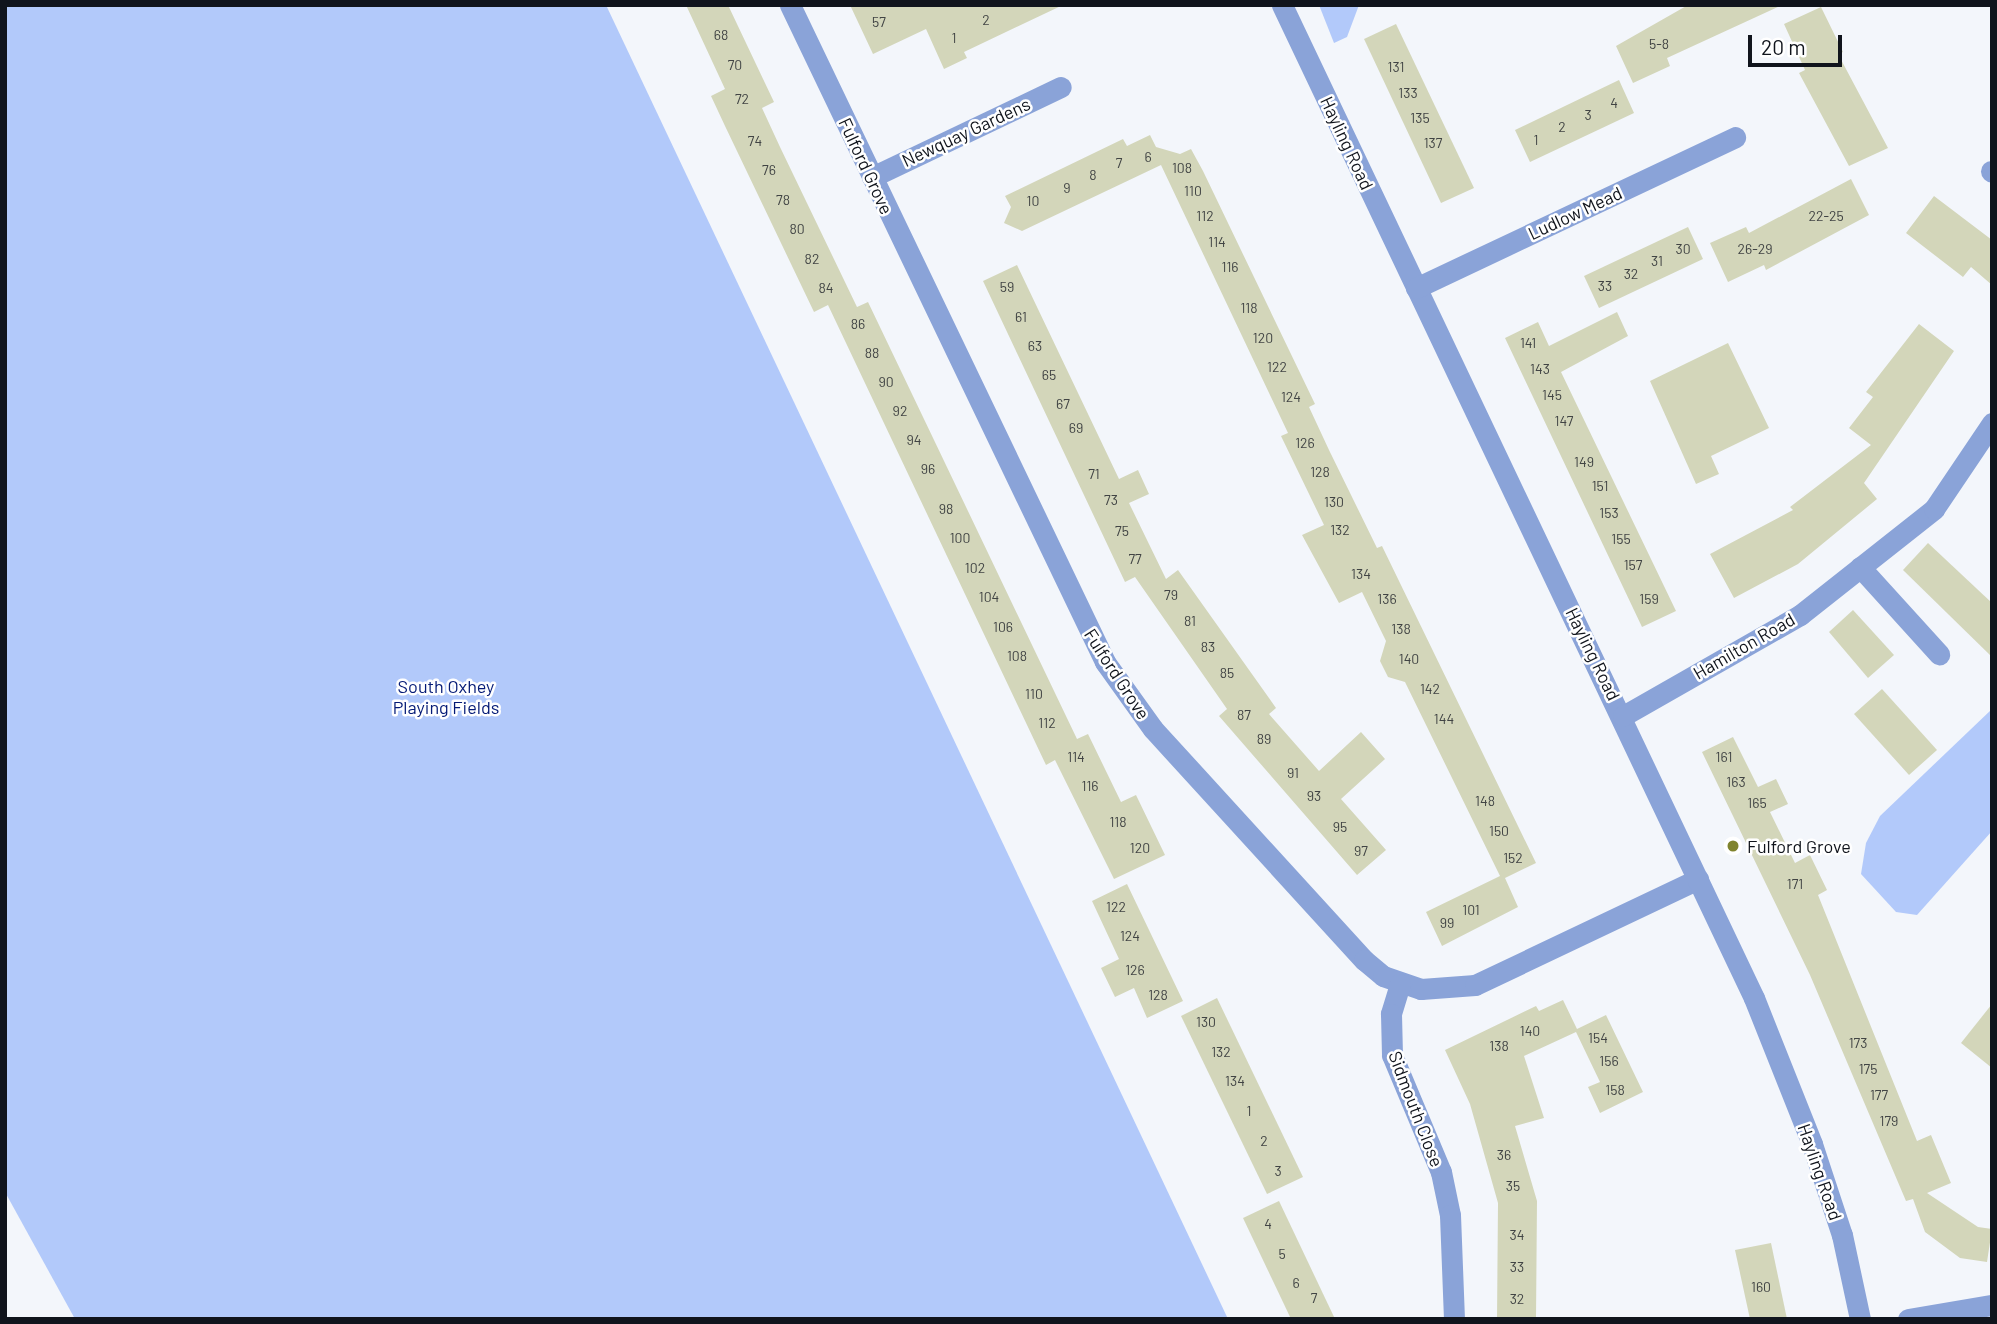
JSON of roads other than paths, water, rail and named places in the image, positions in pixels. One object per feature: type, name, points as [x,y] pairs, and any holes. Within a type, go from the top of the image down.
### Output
[{"type":"street","name":"Fulford Grove","points":[[790,5],[1076,610],[1124,692],[1364,960],[1400,984],[1442,990],[1475,985],[1698,880]]},
{"type":"street","name":"Hayling Road","points":[[1282,5],[1623,716],[1754,998],[1812,1144],[1842,1235],[1860,1319]]},
{"type":"street","name":"Newquay Gardens","points":[[872,177],[1061,87]]},
{"type":"street","name":"Ludlow Mead","points":[[1416,288],[1735,137]]},
{"type":"street","name":"Hamilton Road","points":[[1623,716],[1800,615],[1934,509],[1992,423]]},
{"type":"street","points":[[1860,567],[1939,654]]},
{"type":"street","name":"Sidmouth Close","points":[[1400,984],[1391,1014],[1392,1055],[1441,1172],[1451,1215],[1454,1319]]},
{"type":"street","points":[[1908,1319],[1992,1305]]},
{"type":"place","name":"Fulford Grove","points":[[1733,846]]},
{"type":"park label","name":"South Oxhey Playing Fields","points":[[446,697]]}]
